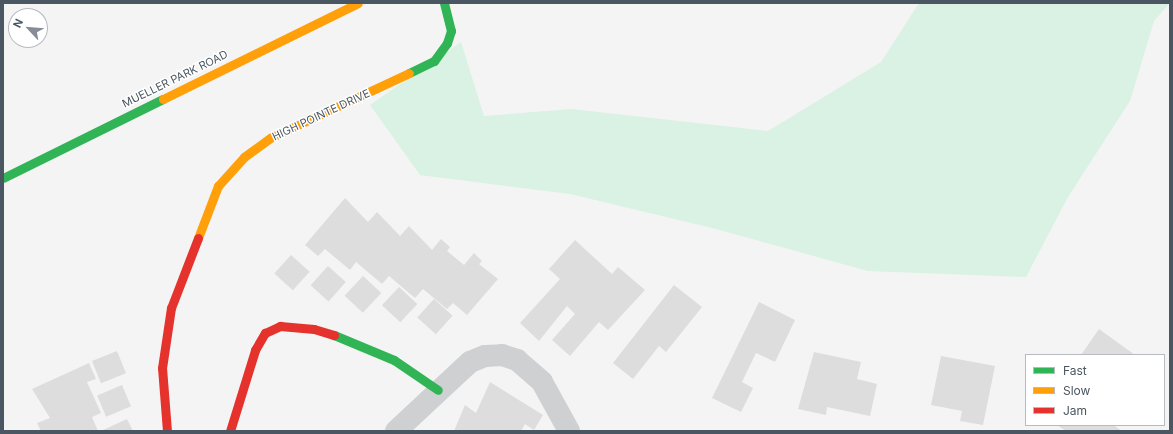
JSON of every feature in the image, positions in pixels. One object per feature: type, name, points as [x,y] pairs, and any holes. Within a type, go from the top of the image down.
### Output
[{"type":"street","name":"MUELLER PARK ROAD","points":[[3,178],[358,3]]},
{"type":"street","name":"HIGH POINTE DRIVE","points":[[167,431],[162,368],[171,308],[218,186],[244,157],[272,137],[434,61],[448,44],[451,31],[444,3]]},
{"type":"street","points":[[230,431],[255,350],[265,333],[280,326],[314,329],[351,341],[394,360],[438,390]]},
{"type":"street","points":[[396,431],[438,390],[470,362],[485,356],[518,360],[542,382],[569,431]]},
{"type":"green space","points":[[919,3],[1170,3],[1154,21],[1130,101],[1068,197],[1026,277],[868,271],[712,228],[570,194],[420,175],[370,105],[461,42],[484,116],[571,109],[768,131],[881,62]]},
{"type":"building","points":[[345,198],[368,222],[377,212],[400,236],[409,226],[432,250],[441,239],[450,247],[447,251],[464,265],[474,253],[482,261],[479,264],[498,279],[467,315],[453,303],[447,309],[423,289],[415,298],[389,276],[382,284],[356,262],[350,270],[325,249],[318,256],[305,245]]},
{"type":"building","points":[[575,240],[612,274],[618,267],[645,290],[608,330],[599,322],[570,356],[552,340],[575,314],[567,306],[539,341],[520,323],[560,279],[549,269]]},
{"type":"building","points":[[291,255],[310,272],[293,290],[274,274]]},
{"type":"building","points":[[328,266],[346,282],[328,301],[311,285]]},
{"type":"building","points":[[363,276],[381,293],[363,313],[345,296]]},
{"type":"building","points":[[674,285],[702,307],[666,352],[659,346],[633,379],[613,363]]},
{"type":"building","points":[[399,287],[417,304],[400,322],[382,305]]},
{"type":"building","points":[[434,299],[453,316],[436,334],[417,318]]},
{"type":"building","points":[[759,302],[795,320],[775,362],[756,353],[742,382],[753,388],[741,412],[712,398]]},
{"type":"building","points":[[1099,329],[1134,354],[1082,354]]},
{"type":"building","points":[[117,351],[126,373],[101,383],[92,361]]},
{"type":"building","points":[[814,352],[861,362],[857,379],[877,384],[870,416],[827,407],[826,415],[798,409]]},
{"type":"building","points":[[941,356],[995,366],[983,425],[960,421],[962,411],[931,405]]},
{"type":"building","points":[[89,363],[96,379],[87,382],[101,413],[92,417],[98,431],[41,431],[37,423],[50,418],[32,389]]},
{"type":"building","points":[[490,382],[543,415],[534,430],[525,424],[521,431],[454,431],[465,405],[476,413]]},
{"type":"building","points":[[122,385],[131,406],[106,417],[97,396]]},
{"type":"building","points":[[127,419],[133,431],[103,431],[103,430]]},
{"type":"building","points":[[1058,426],[1115,426],[1120,430],[1066,431]]},
{"type":"traffic: fast","points":[[409,73],[434,61],[447,43],[451,31],[444,3]]},
{"type":"traffic: fast","points":[[3,178],[163,99]]},
{"type":"traffic: fast","points":[[334,335],[394,360],[438,390]]},
{"type":"traffic: slow","points":[[163,99],[358,3]]},
{"type":"traffic: slow","points":[[198,238],[218,186],[244,157],[272,137],[409,73]]},
{"type":"traffic: jam","points":[[167,431],[162,368],[171,308],[198,238]]},
{"type":"traffic: jam","points":[[230,431],[255,350],[265,333],[280,326],[314,329],[334,335]]}]
